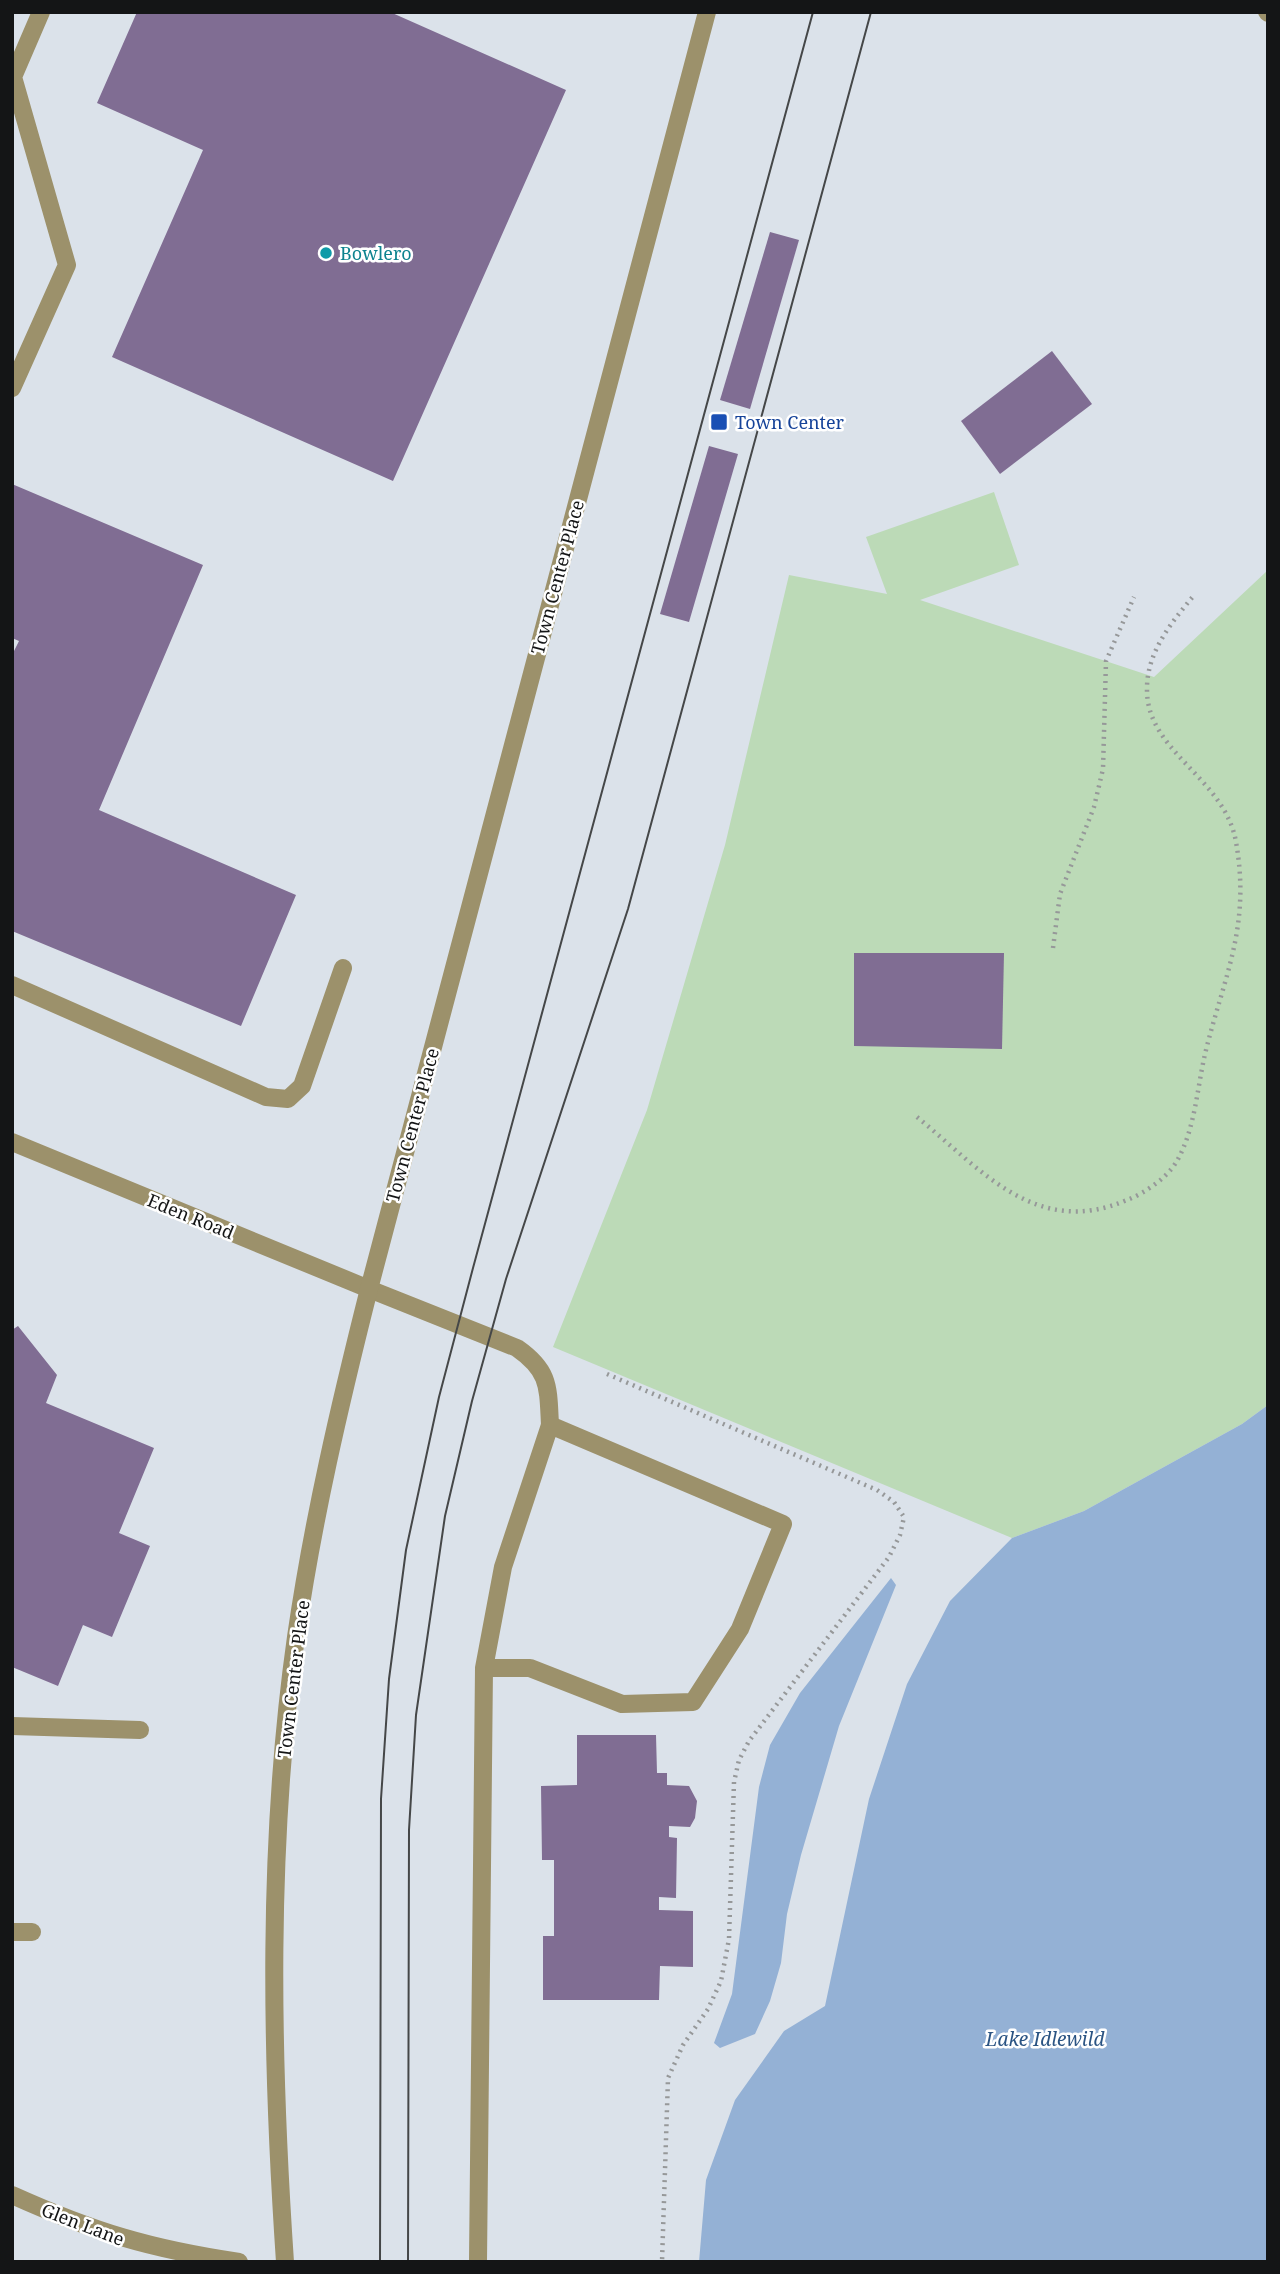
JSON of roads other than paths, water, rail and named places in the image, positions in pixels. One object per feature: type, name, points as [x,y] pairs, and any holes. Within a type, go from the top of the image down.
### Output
[{"type":"street","points":[[12,388],[67,265],[13,77],[41,12]]},
{"type":"street","name":"Town Center Place","points":[[285,2262],[277,2049],[281,1779],[296,1637],[326,1464],[369,1289],[706,12]]},
{"type":"street","points":[[12,985],[266,1097],[288,1099],[302,1086],[343,968]]},
{"type":"street","name":"Eden Road","points":[[12,1142],[517,1348],[538,1363],[549,1388],[550,1425],[503,1567],[484,1668],[478,2262]]},
{"type":"street","points":[[484,1668],[530,1668],[622,1704],[693,1702],[740,1629],[783,1524],[550,1425]]},
{"type":"street","points":[[12,1726],[140,1730]]},
{"type":"street","points":[[12,1932],[32,1932]]},
{"type":"street","name":"Glen Lane","points":[[12,2195],[82,2227],[135,2244],[186,2258],[239,2262]]},
{"type":"water","name":"Lake Idlewild","points":[[1268,1405],[1268,2262],[699,2262],[706,2180],[735,2100],[784,2031],[825,2006],[869,1799],[907,1684],[950,1601],[1012,1538],[1084,1511],[1242,1424]]},
{"type":"water","points":[[891,1578],[896,1585],[839,1726],[801,1855],[787,1914],[781,1963],[770,2001],[755,2034],[720,2048],[714,2043],[732,1994],[759,1787],[770,1745],[800,1693]]},
{"type":"tram line","points":[[380,2262],[381,1799],[389,1679],[406,1550],[439,1397],[473,1268],[813,12]]},
{"type":"tram line","points":[[408,2262],[409,1830],[416,1715],[445,1516],[472,1401],[506,1279],[628,909],[871,12]]},
{"type":"place","name":"Bowlero","points":[[326,253]]},
{"type":"place","name":"Town Center","points":[[719,422]]}]
